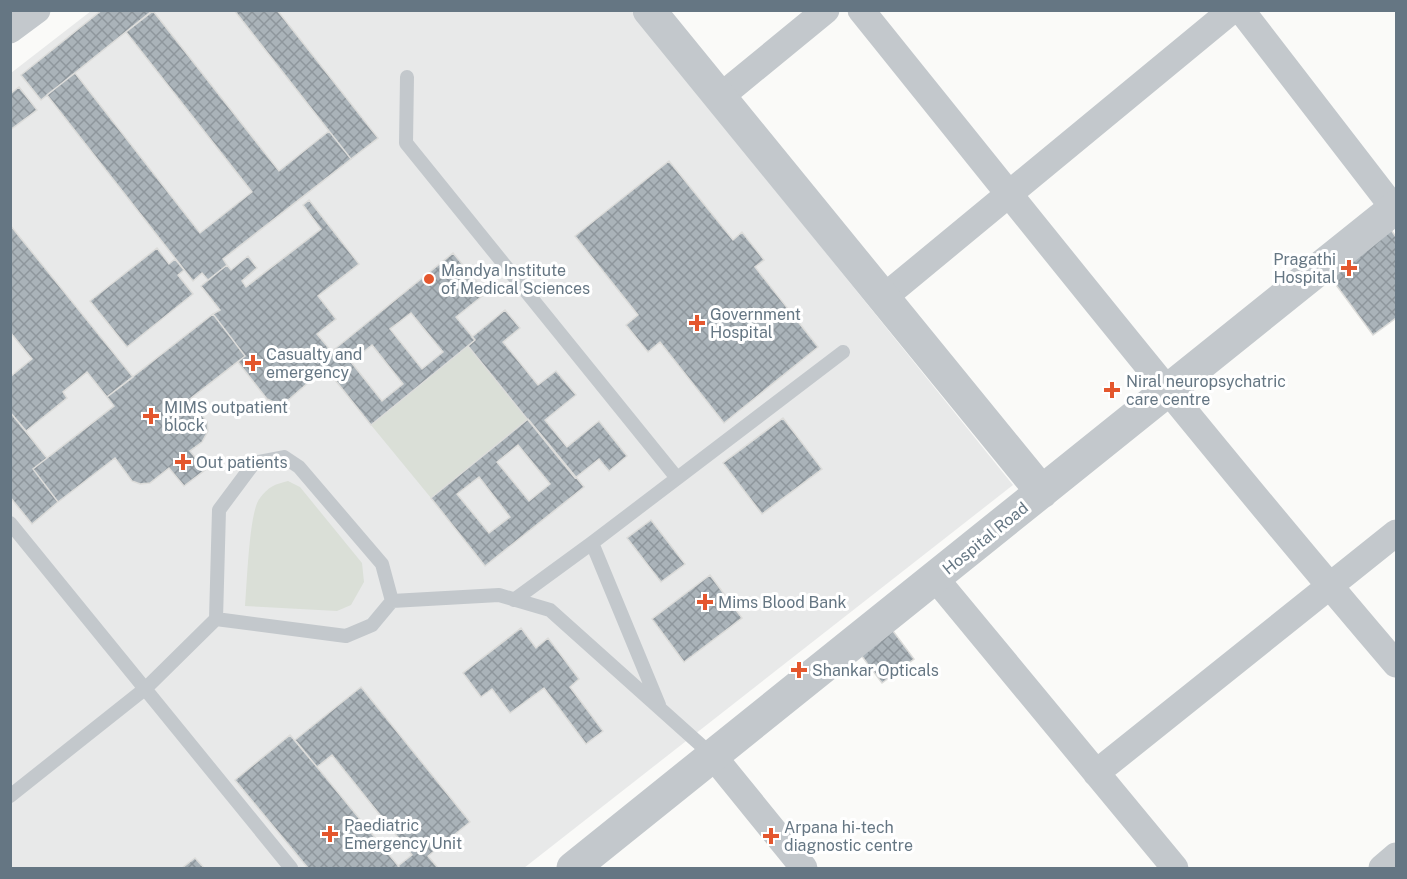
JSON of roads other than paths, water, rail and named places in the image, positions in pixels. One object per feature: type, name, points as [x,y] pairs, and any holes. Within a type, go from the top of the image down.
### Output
[{"type":"street","points":[[10,30],[37,10]]},
{"type":"street","points":[[649,10],[1041,492]]},
{"type":"street","points":[[720,98],[826,10]]},
{"type":"street","points":[[861,10],[1167,391],[1396,664]]},
{"type":"street","points":[[883,298],[1232,10]]},
{"type":"street","points":[[1241,10],[1396,208]]},
{"type":"street","name":"Hospital Road","points":[[573,868],[1396,208]]},
{"type":"street","points":[[1096,773],[1396,533]]},
{"type":"street","points":[[935,578],[1175,868]]},
{"type":"street","points":[[713,756],[804,868]]},
{"type":"street","points":[[1382,868],[1396,856]]},
{"type":"lane","points":[[407,76],[406,143],[677,478]]},
{"type":"lane","points":[[513,600],[592,543],[843,352]]},
{"type":"lane","points":[[10,796],[146,688],[216,619],[219,510],[254,463],[284,457],[299,467],[382,564],[393,601]]},
{"type":"lane","points":[[10,523],[291,868]]},
{"type":"lane","points":[[592,543],[660,710]]},
{"type":"lane","points":[[216,619],[346,636],[372,625],[393,601],[499,595],[550,610],[713,756]]},
{"type":"place","name":"Pragathi Hospital","points":[[1349,268]]},
{"type":"place","name":"Mandya Institute of Medical Sciences","points":[[429,279]]},
{"type":"place","name":"Government Hospital","points":[[697,323]]},
{"type":"place","name":"Casualty and emergency","points":[[253,363]]},
{"type":"place","name":"Niral neuropsychatric care centre","points":[[1112,390]]},
{"type":"place","name":"MIMS outpatient block","points":[[151,416]]},
{"type":"place","name":"Out patients","points":[[183,462]]},
{"type":"place","name":"Mims Blood Bank","points":[[705,602]]},
{"type":"place","name":"Shankar Opticals","points":[[799,670]]},
{"type":"place","name":"Paediatric Emergency Unit","points":[[330,834]]},
{"type":"place","name":"Arpana hi-tech diagnostic centre","points":[[771,836]]}]
